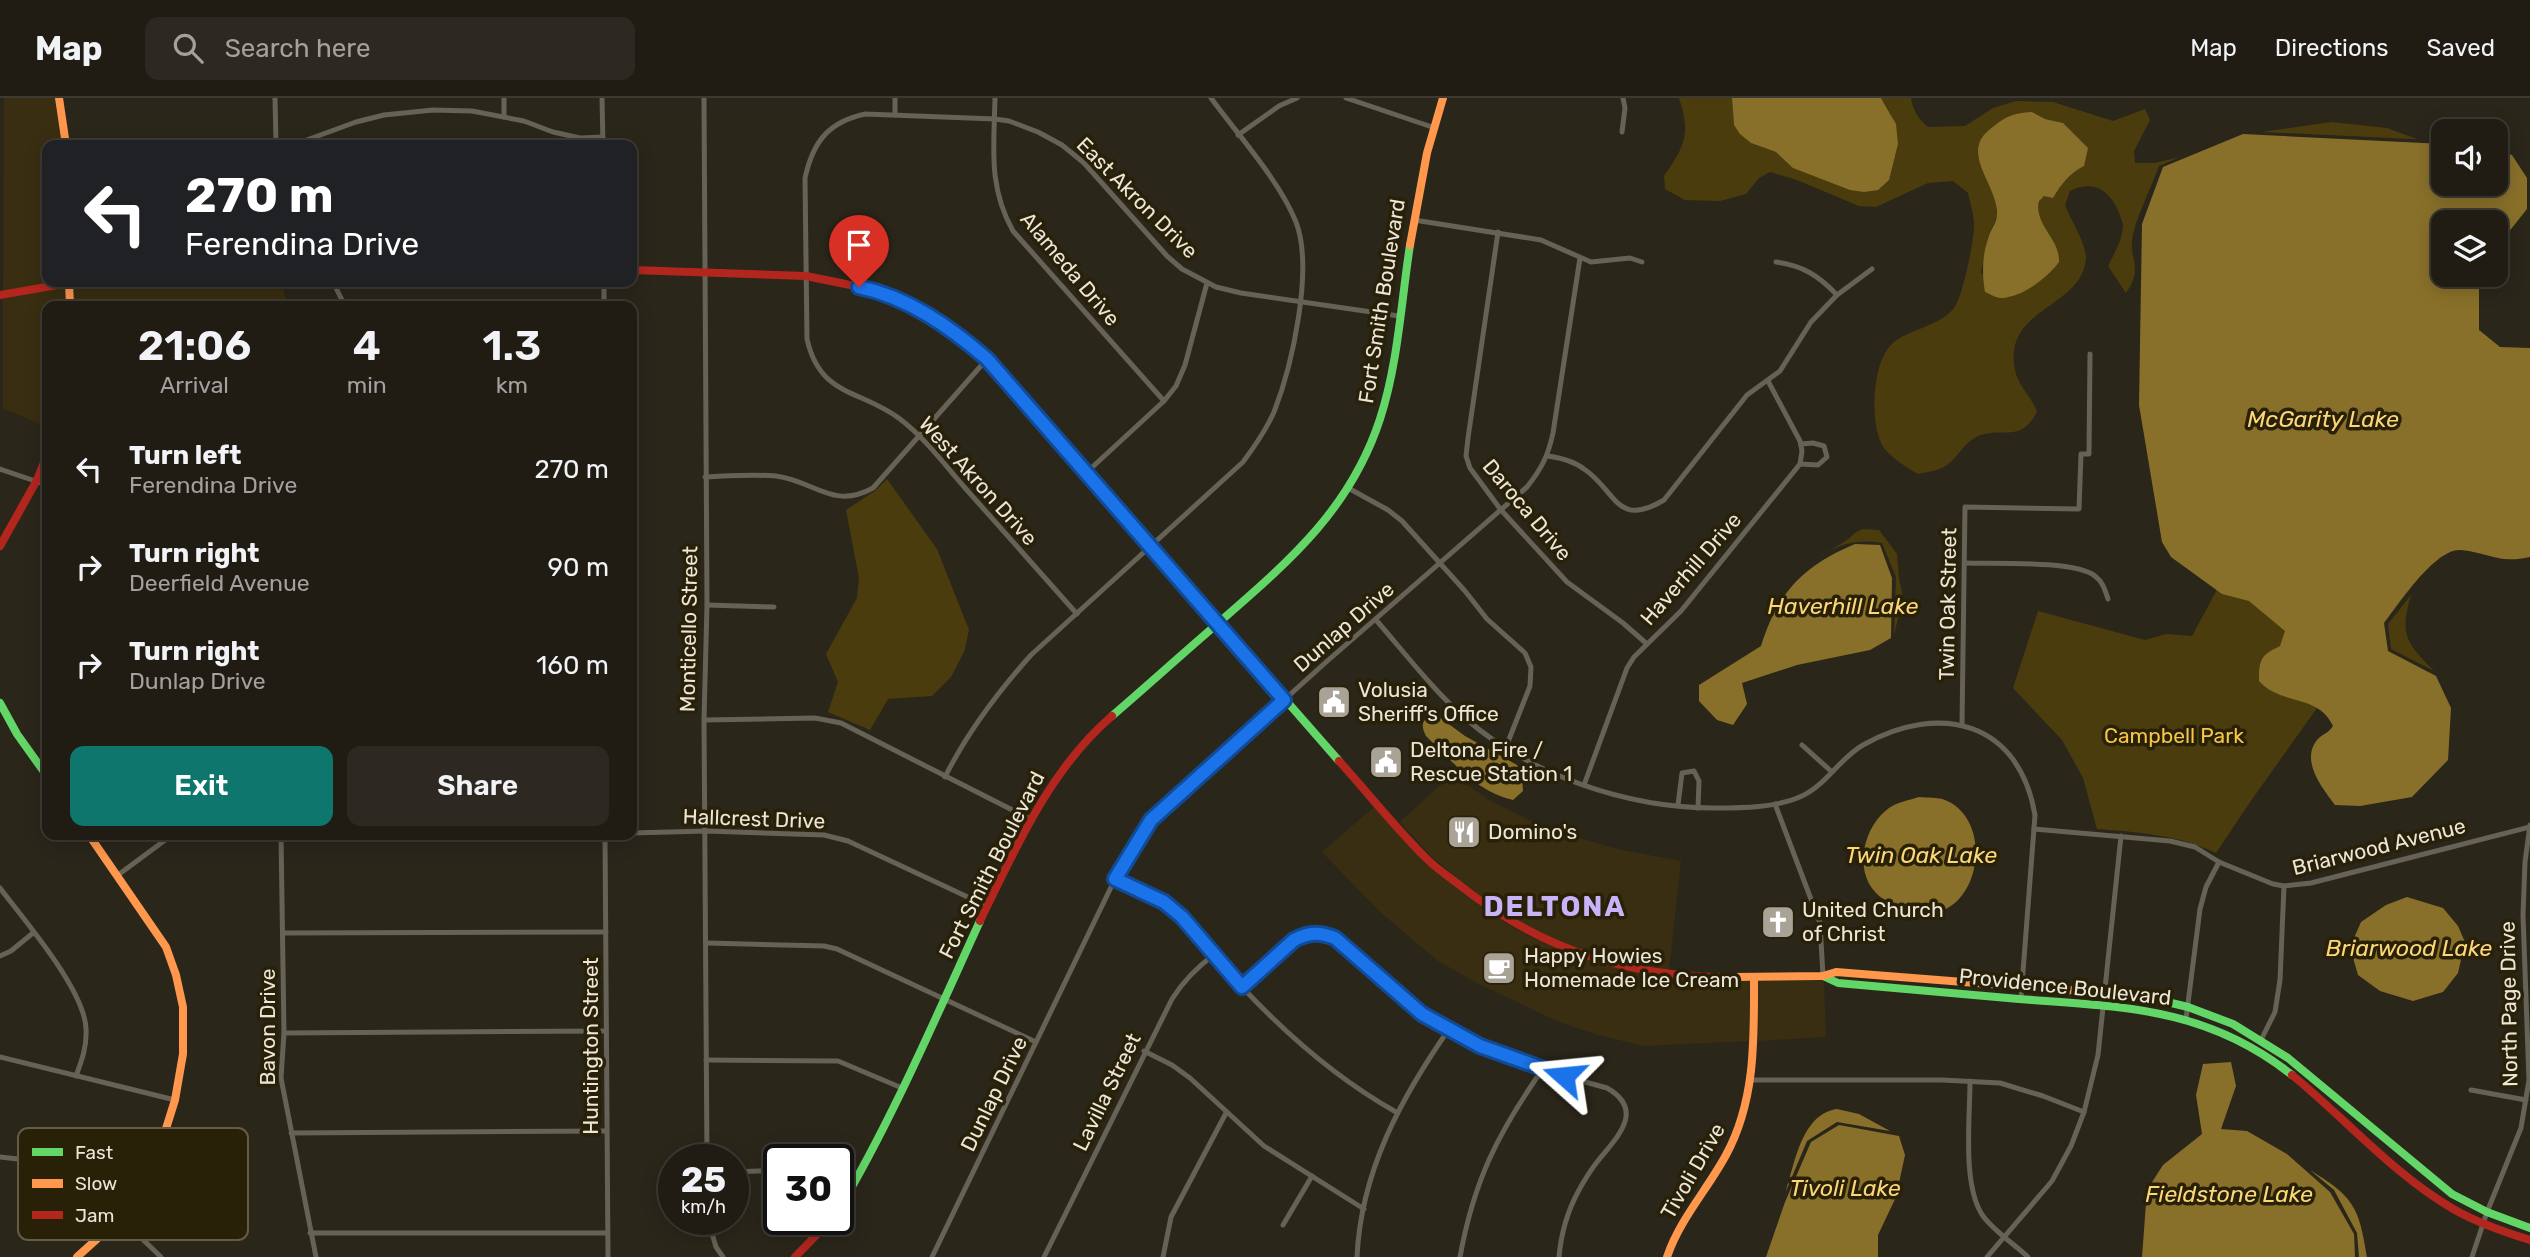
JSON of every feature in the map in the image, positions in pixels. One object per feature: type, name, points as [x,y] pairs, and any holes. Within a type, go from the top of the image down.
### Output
[{"type":"main road","points":[[59,98],[65,140]]},
{"type":"main road","name":"Fort Smith Boulevard","points":[[854,1184],[987,906],[1054,781],[1076,751],[1099,727],[1286,565],[1336,511],[1350,489],[1366,457],[1390,381],[1421,173],[1432,127],[1443,98]]},
{"type":"main road","name":"Providence Boulevard","points":[[637,270],[806,276],[885,292],[958,334],[987,359],[1219,622],[1284,700],[1429,861],[1494,912],[1533,934],[1615,965],[1664,974],[1754,977],[1823,976],[1836,972],[2106,993],[2188,1007],[2233,1024],[2288,1058],[2452,1194],[2487,1212],[2530,1228]]},
{"type":"main road","points":[[0,295],[42,287]]},
{"type":"main road","points":[[0,547],[42,468]]},
{"type":"main road","points":[[0,703],[17,734],[42,769]]},
{"type":"main road","points":[[93,840],[166,947],[176,975],[183,1007],[183,1054],[175,1100],[166,1128]]},
{"type":"main road","name":"Providence Boulevard","points":[[1823,976],[1838,983],[2105,1005],[2186,1019],[2231,1036],[2285,1070],[2420,1185],[2449,1206],[2484,1223],[2530,1240]]},
{"type":"main road","name":"Tivoli Drive","points":[[1667,1257],[1681,1223],[1726,1156],[1738,1130],[1752,1080],[1754,977]]},
{"type":"main road","points":[[795,1257],[816,1235]]},
{"type":"main road","points":[[77,1257],[96,1240]]},
{"type":"street","points":[[275,98],[276,140]]},
{"type":"street","points":[[504,98],[504,117]]},
{"type":"street","points":[[307,140],[384,115],[433,110],[472,111],[580,138],[603,137],[602,98]]},
{"type":"street","name":"Monticello Street","points":[[704,98],[707,1144]]},
{"type":"street","points":[[895,98],[895,115]]},
{"type":"street","name":"Alameda Drive","points":[[995,98],[994,177],[997,195],[1013,231],[1164,401]]},
{"type":"street","points":[[945,777],[970,732],[1000,690],[1031,655],[1242,462],[1262,436],[1286,377],[1295,337],[1304,251],[1296,223],[1281,194],[1211,98]]},
{"type":"street","points":[[1238,135],[1279,106],[1297,98]]},
{"type":"street","points":[[1346,98],[1432,127]]},
{"type":"street","points":[[1622,132],[1625,108],[1623,98]]},
{"type":"street","name":"West Akron Drive","points":[[895,115],[865,114],[851,117],[831,128],[821,138],[810,158],[805,178],[807,339],[811,357],[821,373],[834,385],[885,409],[920,437],[1077,614]]},
{"type":"street","name":"East Akron Drive","points":[[895,115],[995,119],[1009,121],[1038,132],[1062,145],[1084,163],[1167,256],[1207,283],[1241,293],[1399,316]]},
{"type":"street","points":[[1414,220],[1541,240],[1591,262],[1630,257],[1643,262]]},
{"type":"street","name":"Daroca Drive","points":[[1498,232],[1466,456],[1470,468],[1501,510],[1567,582],[1623,623],[1647,645]]},
{"type":"street","name":"Dunlap Drive","points":[[932,1257],[1115,879],[1151,820],[1527,487],[1548,456],[1580,258]]},
{"type":"street","points":[[1776,261],[1819,276],[1837,295]]},
{"type":"street","points":[[1548,456],[1571,461],[1586,470],[1615,502],[1628,509],[1640,512],[1664,500],[1747,395],[1780,371],[1811,322],[1837,295],[1872,270]]},
{"type":"street","points":[[1087,472],[1176,387],[1185,365],[1207,283]]},
{"type":"street","name":"Twin Oak Street","points":[[1962,725],[1965,508],[2080,509],[2081,454],[2089,453],[2090,354]]},
{"type":"street","points":[[705,477],[775,476],[802,482],[829,495],[860,495],[873,488],[987,359]]},
{"type":"street","points":[[1768,381],[1801,444],[1800,464],[1818,465],[1827,457],[1824,446],[1801,444]]},
{"type":"street","name":"Haverhill Drive","points":[[1584,785],[1627,668],[1681,611],[1800,464]]},
{"type":"street","points":[[0,468],[42,482]]},
{"type":"street","points":[[1350,489],[1402,521],[1487,619],[1525,653],[1531,667],[1530,685],[1506,747]]},
{"type":"street","points":[[1965,563],[2076,567],[2096,576],[2104,586],[2108,599]]},
{"type":"street","points":[[707,605],[774,607]]},
{"type":"street","points":[[1377,620],[1418,670],[1466,718],[1506,747],[1548,770],[1584,785],[1636,799],[1698,808],[1776,804],[1803,795],[1860,747],[1890,732],[1931,723],[1962,725],[1977,730],[2012,756],[2031,791],[2035,815],[2021,998]]},
{"type":"street","points":[[704,720],[815,718],[841,723],[1031,820]]},
{"type":"street","points":[[1802,745],[1832,772]]},
{"type":"street","points":[[1678,805],[1682,773],[1692,771],[1698,776],[1698,808]]},
{"type":"street","points":[[1776,804],[1820,923],[1823,976]]},
{"type":"street","name":"Briarwood Avenue","points":[[2034,829],[2170,841],[2195,847],[2246,875],[2284,886],[2311,883],[2530,826]]},
{"type":"street","name":"North Page Drive","points":[[2472,1257],[2521,1128],[2529,1080],[2525,862],[2530,826]]},
{"type":"street","name":"Hallcrest Drive","points":[[637,833],[707,831],[824,835],[849,841],[987,906]]},
{"type":"street","points":[[1987,1257],[2052,1181],[2071,1146],[2084,1112],[2098,1055],[2105,1005],[2121,836]]},
{"type":"street","points":[[118,875],[165,840]]},
{"type":"street","name":"Bavon Drive","points":[[281,840],[284,1033],[281,1079],[316,1257]]},
{"type":"street","name":"Huntington Street","points":[[605,840],[608,1257]]},
{"type":"street","points":[[2186,1019],[2200,909],[2206,887],[2219,862]]},
{"type":"street","points":[[1115,879],[1164,902],[1182,917],[1242,987],[1318,1059],[1370,1098],[1396,1112]]},
{"type":"street","points":[[2258,1052],[2260,1040],[2275,1012],[2284,886]]},
{"type":"street","points":[[0,887],[72,987],[82,1008],[86,1027],[85,1051],[76,1076]]},
{"type":"street","points":[[283,933],[606,932]]},
{"type":"street","points":[[0,956],[11,951],[33,933]]},
{"type":"street","points":[[1242,987],[1294,940],[1304,934],[1321,933],[1335,938],[1422,1014],[1480,1046],[1542,1070],[1615,1092],[1625,1109],[1623,1129],[1595,1164],[1579,1190],[1569,1212],[1559,1257]]},
{"type":"street","points":[[707,943],[837,948],[1036,1042]]},
{"type":"street","name":"Lavilla Street","points":[[1044,1257],[1144,1051],[1181,984],[1198,966],[1215,954]]},
{"type":"street","points":[[1357,1257],[1374,1165],[1396,1112],[1449,1029]]},
{"type":"street","points":[[284,1033],[606,1031]]},
{"type":"street","points":[[1144,1051],[1190,1078],[1265,1146],[1364,1209]]},
{"type":"street","points":[[0,1057],[175,1100]]},
{"type":"street","points":[[706,1060],[838,1061],[902,1088]]},
{"type":"street","points":[[1460,1257],[1469,1210],[1489,1157],[1512,1114],[1542,1070]]},
{"type":"street","points":[[1752,1080],[2000,1083],[2084,1112]]},
{"type":"street","points":[[1970,1081],[1970,1184],[1975,1201],[1984,1218],[2028,1257]]},
{"type":"street","points":[[2471,1090],[2526,1100]]},
{"type":"street","points":[[1163,1257],[1171,1217],[1226,1113]]},
{"type":"street","points":[[291,1133],[606,1131]]},
{"type":"street","points":[[0,1157],[18,1159]]},
{"type":"street","points":[[1283,1225],[1312,1176]]},
{"type":"street","points":[[310,1233],[607,1233]]},
{"type":"street","points":[[712,1235],[723,1257]]},
{"type":"street","points":[[143,1240],[161,1257]]},
{"type":"shaded area","points":[[4,98],[55,98],[61,140],[42,140],[42,284],[3,291]]},
{"type":"shaded area","points":[[65,287],[66,301],[42,301],[42,425],[3,408],[3,299]]},
{"type":"shaded area","points":[[73,287],[283,287],[286,301],[74,301]]},
{"type":"shaded area","points":[[1452,774],[1489,800],[1543,827],[1617,849],[1681,861],[1669,971],[1647,968],[1584,951],[1535,931],[1497,910],[1433,858],[1400,822]]},
{"type":"shaded area","points":[[1375,806],[1463,892],[1491,915],[1531,937],[1581,958],[1646,975],[1702,980],[1750,980],[1749,1041],[1644,1046],[1598,1035],[1559,1022],[1438,961],[1380,912],[1322,852]]},
{"type":"shaded area","points":[[1758,980],[1824,981],[1826,1037],[1758,1041]]},
{"type":"green space","points":[[1679,98],[1732,98],[1734,125],[1751,143],[1776,152],[1826,181],[1895,156],[1895,126],[1881,98],[1911,98],[1916,114],[1928,127],[1965,126],[1993,108],[2016,101],[2053,102],[2113,121],[2145,109],[2150,120],[2134,151],[2135,163],[2155,163],[2180,157],[2159,166],[2142,208],[2133,234],[2134,276],[2126,293],[2108,266],[2123,230],[2123,223],[2112,199],[2094,187],[2087,186],[2070,191],[2065,205],[2086,254],[2081,276],[2071,289],[2030,321],[2020,334],[2014,349],[2017,376],[2037,412],[2024,428],[1976,437],[1944,467],[1918,474],[1891,456],[1879,438],[1875,412],[1876,381],[1884,355],[1896,340],[1939,320],[1954,308],[1957,302],[1974,233],[1968,193],[1953,181],[1928,183],[1876,207],[1859,206],[1797,180],[1770,172],[1759,178],[1746,194],[1720,201],[1685,200],[1665,189],[1664,176],[1684,139],[1683,110]],"holes":[[[2032,112],[2045,119],[2063,123],[2084,166],[2066,179],[2053,198],[2044,195],[2039,200],[2039,219],[2050,236],[2049,274],[2016,295],[1981,273],[1988,238],[1997,216],[1995,194]]]},
{"type":"green space","points":[[2332,122],[2387,128],[2417,139],[2431,140],[2262,132]]},
{"type":"green space","points":[[887,479],[937,549],[969,630],[964,652],[951,677],[932,696],[888,699],[870,730],[828,712],[838,682],[826,654],[857,598],[859,578],[846,510],[875,491]]},
{"type":"green space","points":[[1863,529],[1879,530],[1897,554],[1903,598],[1894,635],[1896,577],[1882,543],[1849,543],[1819,558],[1828,551]]},
{"type":"green space","name":"Campbell Park","points":[[2233,560],[2351,660],[2216,853],[2173,838],[2097,829],[2083,778],[2062,740],[2013,688],[2038,611],[2145,640],[2166,634],[2192,636]]},
{"type":"green space","points":[[2411,595],[2406,620],[2408,638],[2417,653],[2434,671],[2391,649],[2388,624]]},
{"type":"water","points":[[1732,98],[1881,98],[1896,124],[1898,144],[1889,180],[1878,190],[1864,192],[1850,190],[1793,168],[1776,152],[1751,143],[1740,134],[1734,125]]},
{"type":"water","points":[[2032,112],[2045,119],[2063,123],[2088,148],[2084,166],[2066,179],[2053,198],[2044,196],[2039,201],[2040,218],[2056,246],[2059,262],[2026,290],[1999,298],[1985,292],[1984,285],[1985,252],[1997,214],[1996,203],[1982,170],[1978,149],[1981,139],[2000,122],[2009,116]]},
{"type":"water","name":"McGarity Lake","points":[[2243,134],[2431,143],[2431,196],[2508,196],[2508,154],[2512,155],[2527,178],[2527,209],[2508,233],[2508,210],[2431,210],[2431,287],[2479,287],[2479,330],[2500,347],[2530,348],[2530,557],[2510,559],[2471,551],[2451,552],[2429,567],[2384,623],[2388,651],[2436,676],[2451,708],[2448,760],[2412,797],[2360,806],[2335,805],[2315,774],[2311,757],[2317,740],[2333,726],[2318,709],[2278,694],[2259,681],[2262,659],[2280,646],[2285,631],[2249,601],[2222,594],[2171,557],[2162,542],[2139,405],[2142,224],[2163,167]]},
{"type":"water","name":"Haverhill Lake","points":[[1855,544],[1880,545],[1892,578],[1891,638],[1870,650],[1797,665],[1742,683],[1747,704],[1733,725],[1717,720],[1699,701],[1699,685],[1761,646],[1776,610],[1795,583],[1821,562]]},
{"type":"water","points":[[1435,714],[1465,736],[1517,765],[1523,791],[1513,800],[1488,790],[1466,774],[1426,736],[1423,722]]},
{"type":"water","name":"Twin Oak Lake","points":[[1919,797],[1942,799],[1960,810],[1970,825],[1975,843],[1975,862],[1970,881],[1961,897],[1947,908],[1929,914],[1889,902],[1879,895],[1869,883],[1863,860],[1868,836],[1880,816],[1896,804]]},
{"type":"water","name":"Briarwood Lake","points":[[2407,897],[2443,908],[2458,926],[2465,942],[2458,973],[2443,992],[2413,1001],[2380,991],[2358,975],[2350,947],[2361,922],[2386,905]]},
{"type":"water","name":"Fieldstone Lake","points":[[2231,1062],[2236,1086],[2221,1129],[2247,1131],[2287,1154],[2330,1192],[2354,1234],[2355,1257],[2142,1257],[2147,1190],[2163,1165],[2202,1134],[2196,1095],[2203,1064]]},
{"type":"water","points":[[1837,1109],[1859,1114],[1890,1131],[1837,1122],[1807,1141],[1786,1191],[1808,1129],[1825,1113]]},
{"type":"water","name":"Tivoli Lake","points":[[1839,1125],[1899,1136],[1905,1155],[1896,1197],[1878,1235],[1878,1257],[1766,1257],[1785,1202],[1811,1142]]},
{"type":"water","points":[[2310,1170],[2336,1188],[2352,1205],[2361,1226],[2367,1257],[2359,1257],[2357,1233],[2334,1190]]},
{"type":"traffic: fast","points":[[1112,716],[1291,557],[1334,508],[1352,481],[1367,452],[1386,398],[1395,355],[1410,245]]},
{"type":"traffic: fast","points":[[951,330],[987,359],[1339,761]]},
{"type":"traffic: fast","points":[[0,703],[17,734],[42,769]]},
{"type":"traffic: fast","points":[[854,1183],[895,1104],[980,921]]},
{"type":"traffic: fast","points":[[1823,976],[1838,983],[2093,1005],[2162,1014],[2228,1036],[2260,1053],[2292,1075]]},
{"type":"traffic: fast","points":[[2163,1001],[2188,1007],[2233,1024],[2288,1058],[2452,1194],[2487,1212],[2530,1228]]},
{"type":"traffic: slow","points":[[59,98],[65,140]]},
{"type":"traffic: slow","points":[[1410,245],[1427,153],[1443,98]]},
{"type":"traffic: slow","points":[[69,287],[70,301]]},
{"type":"traffic: slow","points":[[92,840],[166,947],[176,975],[183,1007],[183,1054],[175,1100],[166,1128]]},
{"type":"traffic: slow","points":[[1733,977],[1823,976],[1836,972],[2106,993],[2163,1001]]},
{"type":"traffic: slow","points":[[1667,1257],[1686,1217],[1726,1155],[1743,1113],[1751,1068],[1754,977]]},
{"type":"traffic: slow","points":[[77,1257],[96,1240]]},
{"type":"traffic: jam","points":[[637,270],[806,276],[885,292],[951,330]]},
{"type":"traffic: jam","points":[[0,295],[46,287]]},
{"type":"traffic: jam","points":[[0,546],[42,468]]},
{"type":"traffic: jam","points":[[980,921],[1021,838],[1052,785],[1070,760],[1112,716]]},
{"type":"traffic: jam","points":[[1339,761],[1432,864],[1492,909],[1524,928],[1589,956],[1623,966],[1695,976],[1733,977]]},
{"type":"traffic: jam","points":[[2292,1075],[2391,1164],[2433,1196],[2473,1219],[2530,1240]]},
{"type":"traffic: jam","points":[[795,1257],[816,1235]]},
{"type":"place","name":"Volusia Sheriff's Office","points":[[1334,702]]},
{"type":"place","name":"Deltona Fire / Rescue Station 1","points":[[1386,762]]},
{"type":"place","name":"Domino's","points":[[1464,832]]},
{"type":"place","name":"United Church of Christ","points":[[1778,922]]},
{"type":"place","name":"Happy Howies Homemade Ice Cream","points":[[1499,968]]},
{"type":"district","name":"DELTONA","points":[[1555,906]]},
{"type":"route","points":[[859,287],[885,292],[919,310],[958,334],[987,359],[1219,622],[1284,700],[1151,820],[1115,879],[1164,902],[1182,917],[1242,987],[1294,940],[1304,934],[1321,933],[1335,938],[1358,961],[1422,1014],[1480,1046],[1564,1076]]}]
